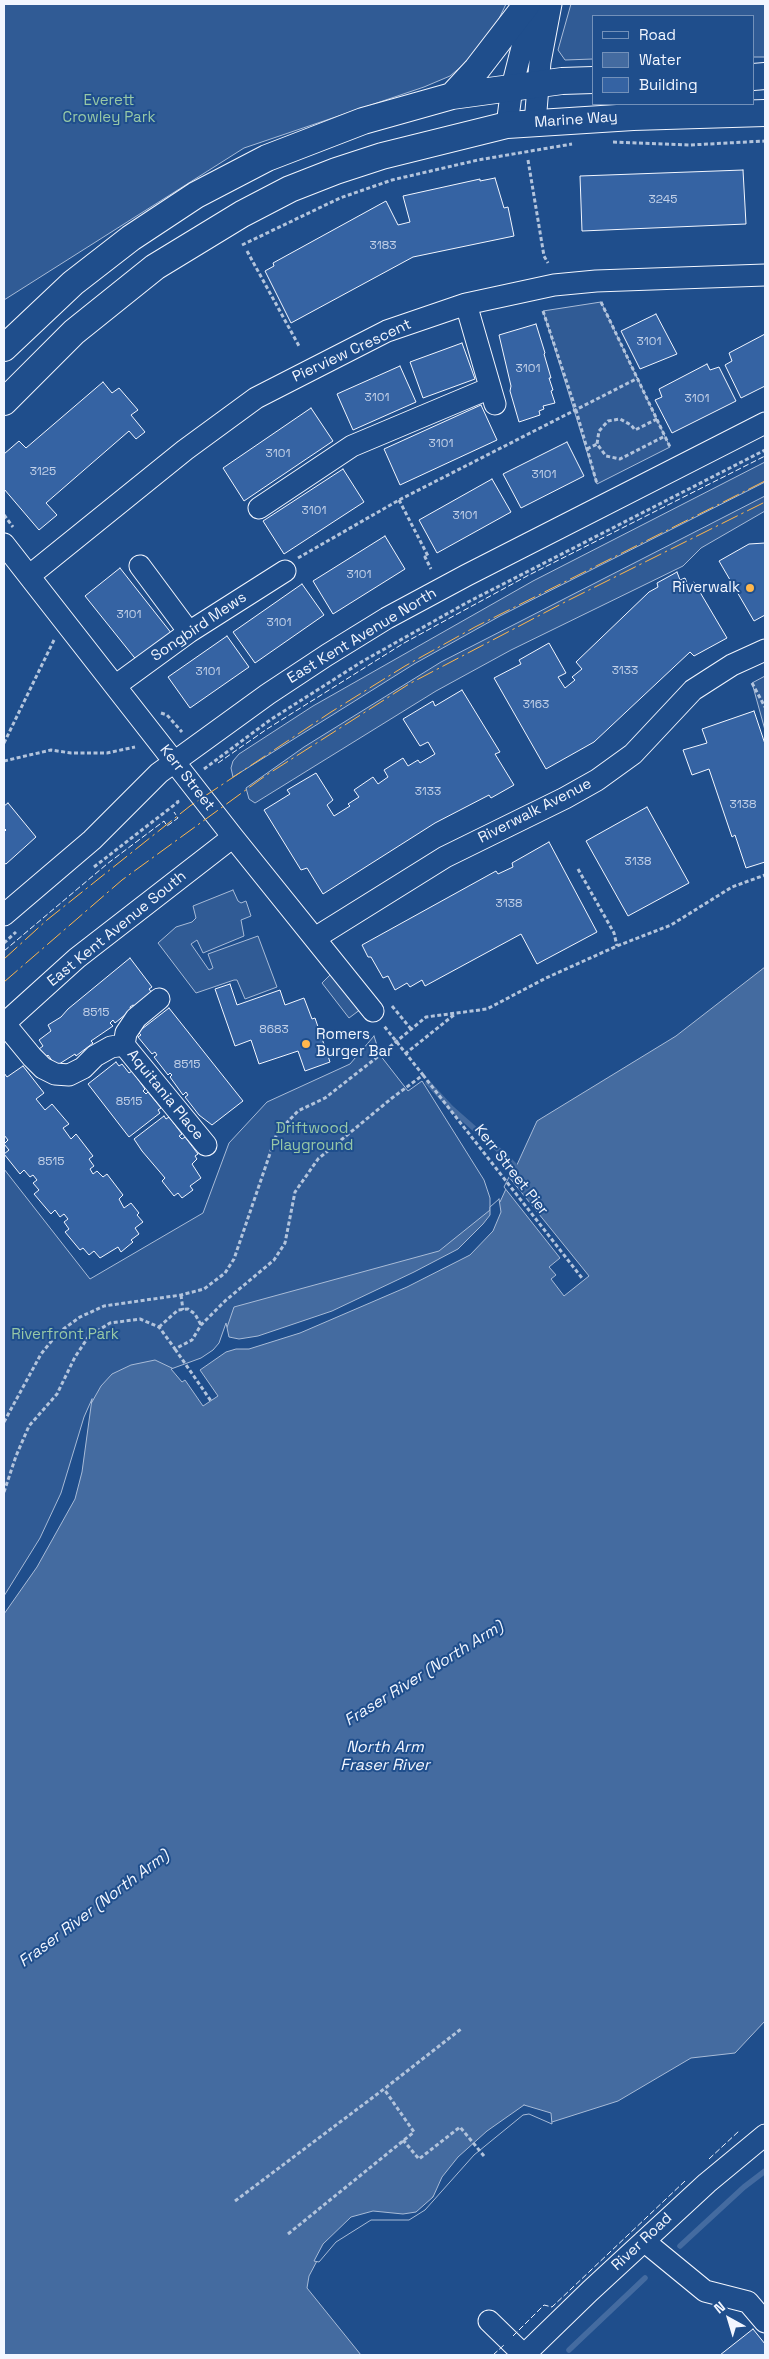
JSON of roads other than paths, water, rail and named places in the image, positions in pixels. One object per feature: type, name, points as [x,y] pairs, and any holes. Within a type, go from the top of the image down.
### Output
[{"type":"main road","points":[[452,96],[477,69],[527,4]]},
{"type":"main road","points":[[4,348],[73,282],[130,238],[196,195],[267,158],[364,121],[452,96],[568,80],[592,80]]},
{"type":"main road","name":"Marine Way","points":[[4,402],[74,332],[155,267],[242,214],[290,189],[382,156],[507,126],[634,117],[765,114]]},
{"type":"street","points":[[533,4],[525,85],[535,123]]},
{"type":"street","points":[[507,126],[525,85],[551,4]]},
{"type":"street","name":"Pierview Crescent","points":[[29,576],[185,450],[256,398],[387,331],[466,304],[554,285],[591,281],[765,275]]},
{"type":"street","points":[[259,508],[352,446],[493,396],[466,304]]},
{"type":"street","name":"East Kent Avenue North","points":[[4,915],[92,840],[148,782],[268,694],[387,618],[569,522],[765,423]]},
{"type":"street","name":"Kerr Street","points":[[4,544],[233,837],[373,1011]]},
{"type":"street","points":[[140,566],[189,632]]},
{"type":"street","name":"Songbird Mews","points":[[115,686],[189,632],[285,571]]},
{"type":"street","name":"Riverwalk Avenue","points":[[316,938],[445,857],[565,798],[597,780],[633,754],[693,690],[732,665],[765,650]]},
{"type":"street","name":"East Kent Avenue South","points":[[4,1023],[77,958],[233,837]]},
{"type":"street","name":"Aquitania Place","points":[[159,999],[136,1018],[126,1033],[124,1045],[206,1145]]},
{"type":"street","name":"Aquitania Place","points":[[4,1023],[43,1068],[55,1074],[69,1075],[83,1068],[96,1056],[111,1047],[124,1045]]},
{"type":"street","name":"River Road","points":[[524,2355],[644,2241],[765,2135]]},
{"type":"street","points":[[644,2241],[705,2291],[748,2302],[765,2322]]},
{"type":"street","points":[[489,2321],[524,2355]]},
{"type":"water","name":"North Arm Fraser River","points":[[765,967],[765,2021],[735,2053],[691,2058],[618,2101],[552,2122],[529,2111],[522,2112],[472,2153],[423,2208],[408,2218],[370,2218],[334,2240],[318,2259],[309,2276],[307,2288],[361,2355],[4,2355],[4,1600],[43,1539],[64,1493],[88,1409],[101,1386],[112,1374],[131,1365],[155,1360],[176,1370],[209,1357],[221,1345],[234,1307],[439,1251],[500,1202],[537,1121],[676,1036]]},
{"type":"waterway","points":[[428,1083],[451,1108],[520,1171]]},
{"type":"waterway","points":[[680,2246],[744,2187],[765,2171]]},
{"type":"waterway","points":[[569,2350],[645,2278]]},
{"type":"place","name":"Riverwalk","points":[[750,588]]},
{"type":"place","name":"Romers Burger Bar","points":[[306,1044]]},
{"type":"park label","name":"Everett Crowley Park","points":[[109,110]]},
{"type":"park label","name":"Driftwood Playground","points":[[312,1138]]},
{"type":"park label","name":"Riverfront Park","points":[[65,1335]]},
{"type":"water label","name":"Fraser River (North Arm)","points":[[424,1674]]},
{"type":"water label","name":"Fraser River (North Arm)","points":[[94,1909]]}]
